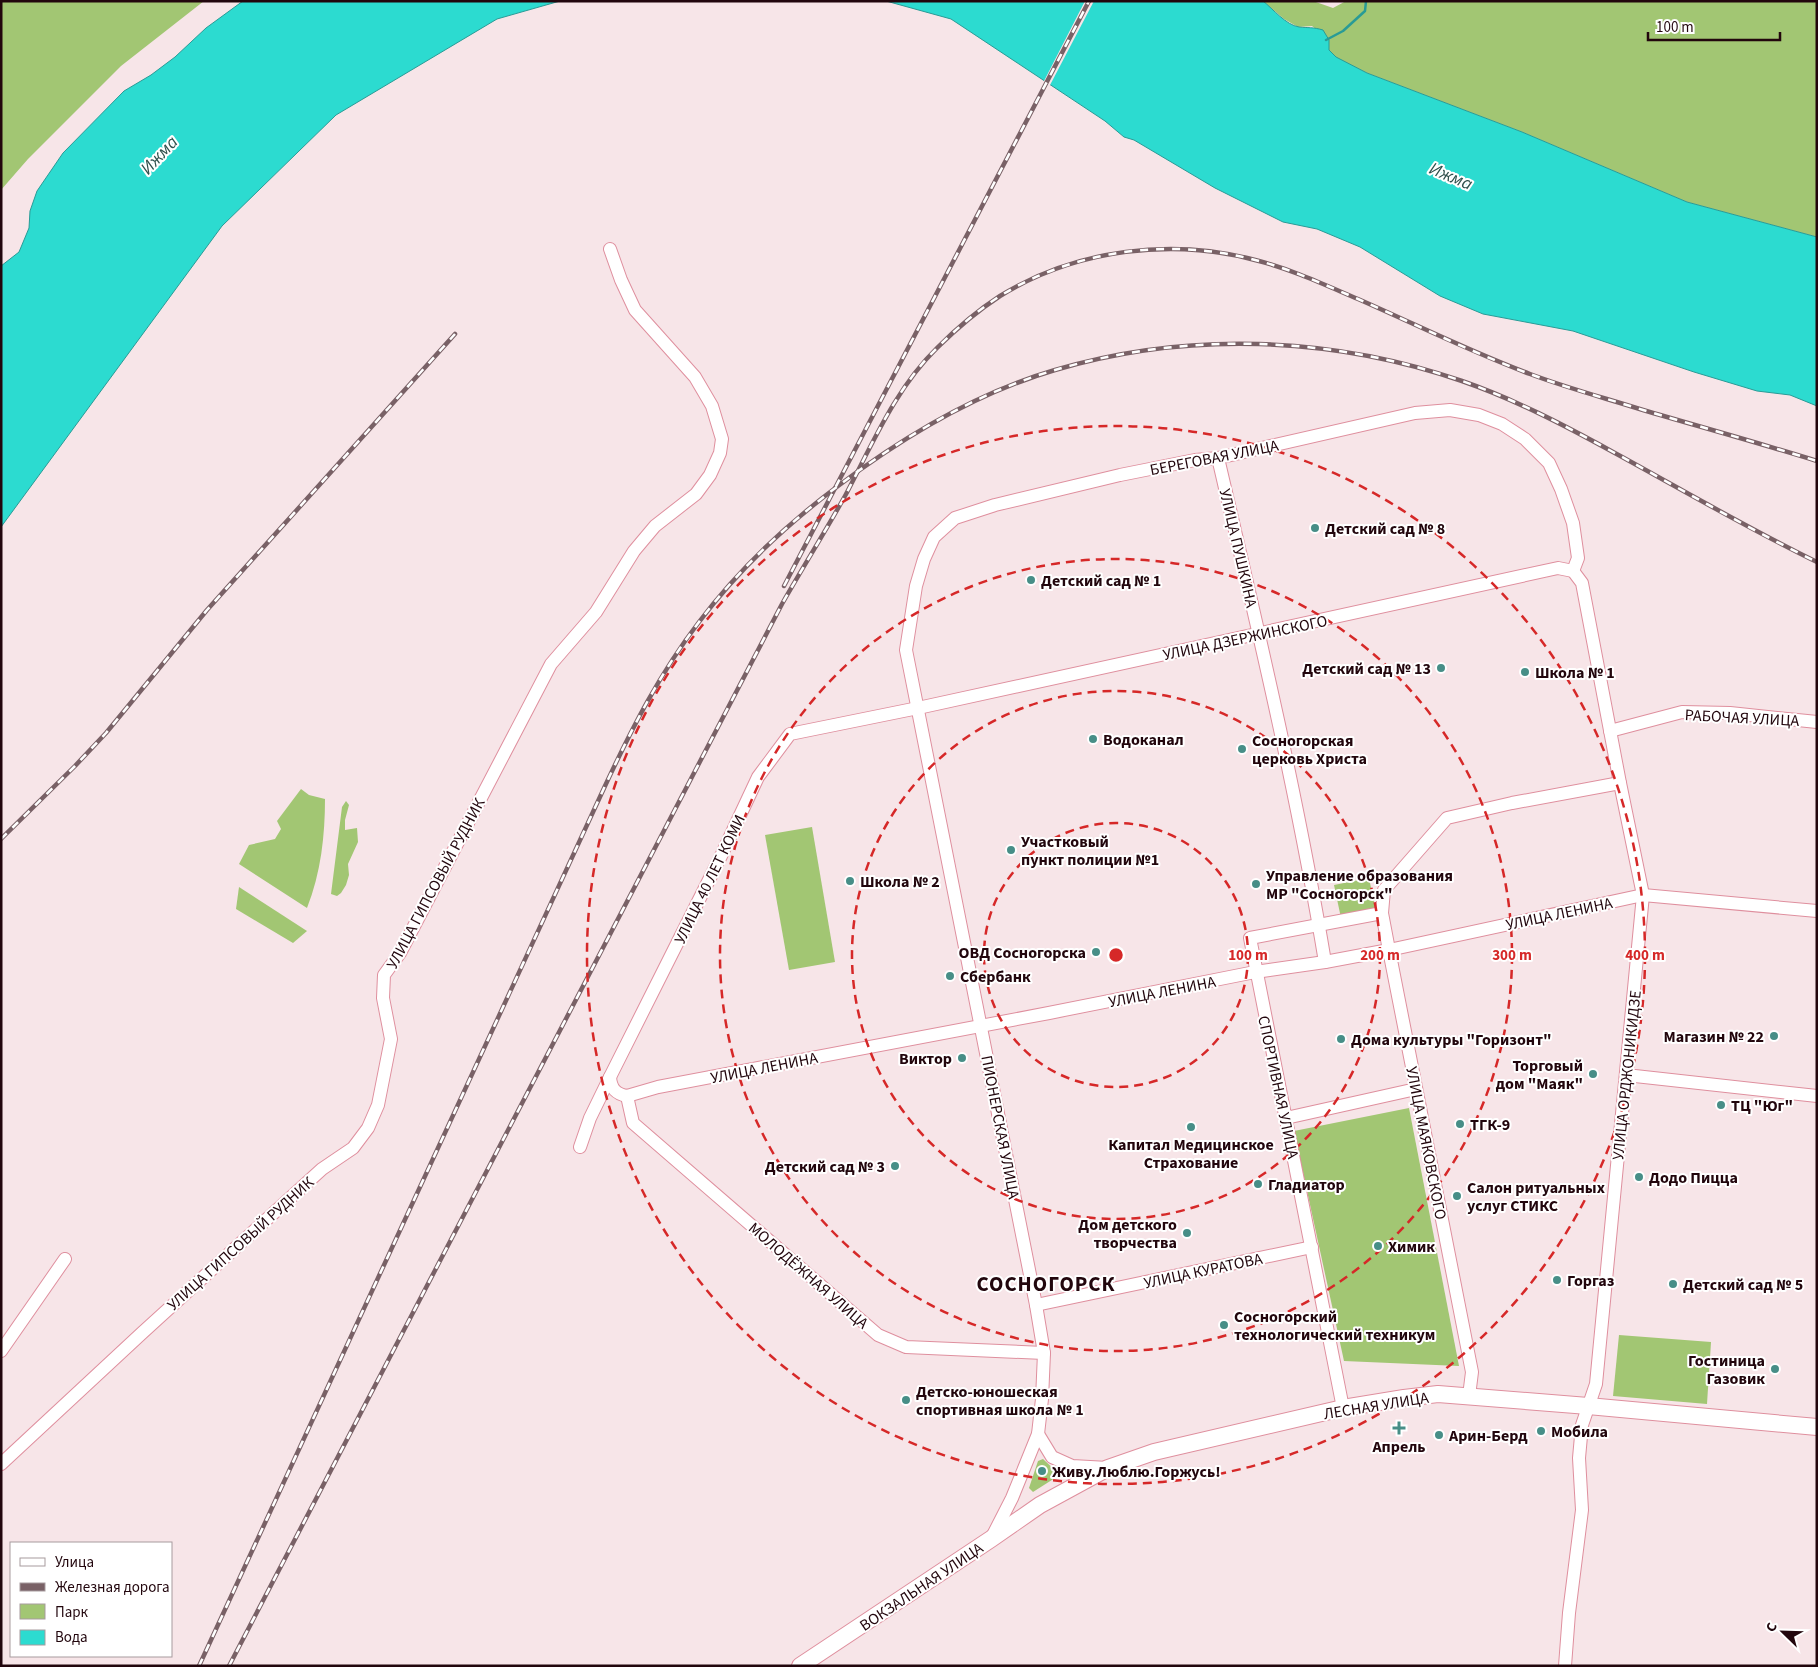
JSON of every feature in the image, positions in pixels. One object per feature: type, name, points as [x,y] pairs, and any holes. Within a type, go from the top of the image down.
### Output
[{"type":"main road","name":"ЛЕСНАЯ УЛИЦА","points":[[1040,1505],[1108,1468],[1154,1452],[1343,1408],[1438,1394],[1817,1426]]},
{"type":"main road","name":"ВОКЗАЛЬНАЯ УЛИЦА","points":[[800,1666],[1040,1505]]},
{"type":"street","name":"УЛИЦА ГИПСОВЫЙ РУДНИК","points":[[1,1464],[142,1332],[322,1169],[353,1148],[368,1128],[378,1105],[391,1039],[383,998],[384,976],[400,953],[550,664],[596,612],[634,551],[655,526],[696,494],[710,475],[720,453],[722,439],[712,406],[696,377],[635,310],[621,280],[610,249]]},
{"type":"street","name":"БЕРЕГОВАЯ УЛИЦА","points":[[918,708],[906,650],[916,586],[924,559],[934,537],[955,518],[994,505],[1120,476],[1195,460],[1218,458],[1415,413],[1450,410],[1479,415],[1502,424],[1525,439],[1549,463],[1561,489],[1573,524],[1578,558],[1573,571]]},
{"type":"street","name":"УЛИЦА ПУШКИНА","points":[[1218,458],[1259,634],[1325,962]]},
{"type":"street","name":"УЛИЦА ДЗЕРЖИНСКОГО","points":[[918,708],[1558,568],[1573,571]]},
{"type":"street","name":"УЛИЦА ОРДЖОНИКИДЗЕ","points":[[1565,1666],[1569,1613],[1582,1510],[1580,1450],[1582,1426],[1596,1384],[1643,895],[1582,584],[1573,571]]},
{"type":"street","name":"ПИОНЕРСКАЯ УЛИЦА","points":[[918,708],[1036,1305],[1044,1354],[1038,1434],[1012,1498],[991,1539]]},
{"type":"street","name":"УЛИЦА 40 ЛЕТ КОМИ","points":[[580,1147],[590,1118],[721,856],[758,777],[790,734],[918,708]]},
{"type":"street","name":"РАБОЧАЯ УЛИЦА","points":[[1610,732],[1682,712],[1730,713],[1817,722]]},
{"type":"street","name":"УЛИЦА МАЯКОВСКОГО","points":[[1469,1396],[1472,1372],[1382,913],[1384,890],[1447,818],[1512,803],[1620,783]]},
{"type":"street","name":"УЛИЦА ЛЕНИНА","points":[[627,1096],[658,1087],[1256,972],[1389,950],[1643,895],[1817,911]]},
{"type":"street","points":[[1319,925],[1382,913]]},
{"type":"street","name":"СПОРТИВНАЯ УЛИЦА","points":[[1319,925],[1250,938],[1343,1408]]},
{"type":"street","points":[[1626,1075],[1817,1096]]},
{"type":"street","points":[[610,1077],[613,1089],[617,1093],[627,1096]]},
{"type":"street","points":[[1286,1118],[1416,1089]]},
{"type":"street","name":"МОЛОДЁЖНАЯ УЛИЦА","points":[[627,1096],[633,1123],[878,1335],[906,1347],[1044,1354]]},
{"type":"street","name":"УЛИЦА КУРАТОВА","points":[[1036,1305],[1312,1247]]},
{"type":"street","points":[[1,1351],[65,1259]]},
{"type":"street","points":[[1038,1434],[1052,1457],[1072,1466],[1108,1468]]},
{"type":"green space","points":[[1,1],[204,1],[121,66],[28,159],[1,190]]},
{"type":"green space","points":[[1263,1],[1313,1],[1333,8],[1346,1],[1817,1],[1817,237],[1687,202],[1522,132],[1367,73],[1335,57],[1328,50],[1329,40],[1312,26],[1298,27],[1284,19]]},
{"type":"green space","points":[[301,789],[309,795],[325,799],[321,854],[316,881],[307,908],[239,864],[249,845],[275,839],[281,829],[277,821]]},
{"type":"green space","points":[[346,801],[349,805],[345,820],[345,830],[357,828],[358,842],[348,864],[349,875],[346,885],[337,896],[331,894],[342,807]]},
{"type":"green space","points":[[812,827],[835,962],[789,970],[765,835]]},
{"type":"green space","points":[[1369,878],[1376,912],[1341,918],[1334,885]]},
{"type":"green space","points":[[239,887],[307,931],[293,943],[236,909]]},
{"type":"green space","name":"Химик","points":[[1409,1108],[1459,1366],[1344,1361],[1294,1131]]},
{"type":"green space","points":[[1619,1335],[1711,1342],[1707,1404],[1613,1396]]},
{"type":"green space","points":[[1043,1459],[1057,1472],[1055,1478],[1033,1492],[1029,1488],[1038,1461]]},
{"type":"water","name":"Ижма","points":[[243,1],[560,1],[497,19],[336,115],[222,226],[1,527],[1,266],[19,252],[29,228],[30,211],[37,191],[63,153],[124,91],[151,75],[175,57],[206,28]]},
{"type":"water","name":"Ижма","points":[[886,1],[1263,1],[1294,26],[1323,30],[1329,40],[1329,50],[1336,57],[1367,73],[1522,132],[1687,202],[1817,237],[1817,406],[1790,395],[1757,391],[1694,372],[1573,331],[1483,314],[1440,296],[1360,247],[1317,229],[1283,222],[1215,188],[1134,140],[1124,137],[1105,121],[951,19]]},
{"type":"pier","points":[[1085,1],[1094,1],[1049,87],[1043,83]]},
{"type":"waterway","points":[[1326,40],[1343,31],[1365,11],[1366,1]]},
{"type":"railway","points":[[784,586],[1089,1]]},
{"type":"railway","points":[[229,1666],[782,604],[845,496],[885,418],[922,364],[959,327],[983,308],[1029,280],[1060,267],[1093,258],[1159,249],[1193,250],[1226,254],[1259,261],[1309,278],[1486,357],[1544,379],[1817,461]]},
{"type":"railway","points":[[1,839],[106,733],[207,610],[455,334]]},
{"type":"railway","points":[[199,1666],[605,786],[659,681],[699,622],[746,566],[800,516],[888,450],[941,418],[997,391],[1055,370],[1105,357],[1156,349],[1208,344],[1311,347],[1413,366],[1462,381],[1501,396],[1576,432],[1817,562]]},
{"type":"place","name":"Детский сад № 8","points":[[1315,528]]},
{"type":"place","name":"Детский сад № 1","points":[[1031,580]]},
{"type":"place","name":"Детский сад № 13","points":[[1441,668]]},
{"type":"place","name":"Школа № 1","points":[[1525,672]]},
{"type":"place","name":"Водоканал","points":[[1093,739]]},
{"type":"place","name":"Сосногорская церковь Христа","points":[[1242,749]]},
{"type":"place","name":"Участковый пункт полиции №1","points":[[1011,850]]},
{"type":"place","name":"Школа № 2","points":[[850,881]]},
{"type":"place","name":"Управление образования МР \"Сосногорск\"","points":[[1256,884]]},
{"type":"place","name":"ОВД Сосногорска","points":[[1096,952]]},
{"type":"place","name":"Сбербанк","points":[[950,976]]},
{"type":"place","name":"Магазин № 22","points":[[1774,1036]]},
{"type":"place","name":"Дома культуры \"Горизонт\"","points":[[1341,1039]]},
{"type":"place","name":"Виктор","points":[[962,1058]]},
{"type":"place","name":"Торговый дом \"Маяк\"","points":[[1593,1074]]},
{"type":"place","name":"ТЦ \"Юг\"","points":[[1721,1105]]},
{"type":"place","name":"ТГК-9","points":[[1460,1124]]},
{"type":"place","name":"Капитал Медицинское Страхование","points":[[1191,1127]]},
{"type":"place","name":"Детский сад № 3","points":[[895,1166]]},
{"type":"place","name":"Додо Пицца","points":[[1639,1177]]},
{"type":"place","name":"Гладиатор","points":[[1258,1184]]},
{"type":"place","name":"Салон ритуальных услуг СТИКС","points":[[1457,1196]]},
{"type":"place","name":"Дом детского творчества","points":[[1187,1233]]},
{"type":"place","name":"Химик","points":[[1378,1246]]},
{"type":"place","name":"Горгаз","points":[[1557,1280]]},
{"type":"place","name":"Детский сад № 5","points":[[1673,1284]]},
{"type":"place","name":"Сосногорский технологический техникум","points":[[1224,1325]]},
{"type":"place","name":"Гостиница Газовик","points":[[1775,1369]]},
{"type":"place","name":"Детско-юношеская спортивная школа № 1","points":[[906,1400]]},
{"type":"place","name":"Апрель","points":[[1399,1428]]},
{"type":"place","name":"Мобила","points":[[1541,1431]]},
{"type":"place","name":"Арин-Берд","points":[[1439,1435]]},
{"type":"place","name":"Живу.Люблю.Горжусь!","points":[[1042,1471]]},
{"type":"district","name":"СОСНОГОРСК","points":[[1046,1284]]}]
